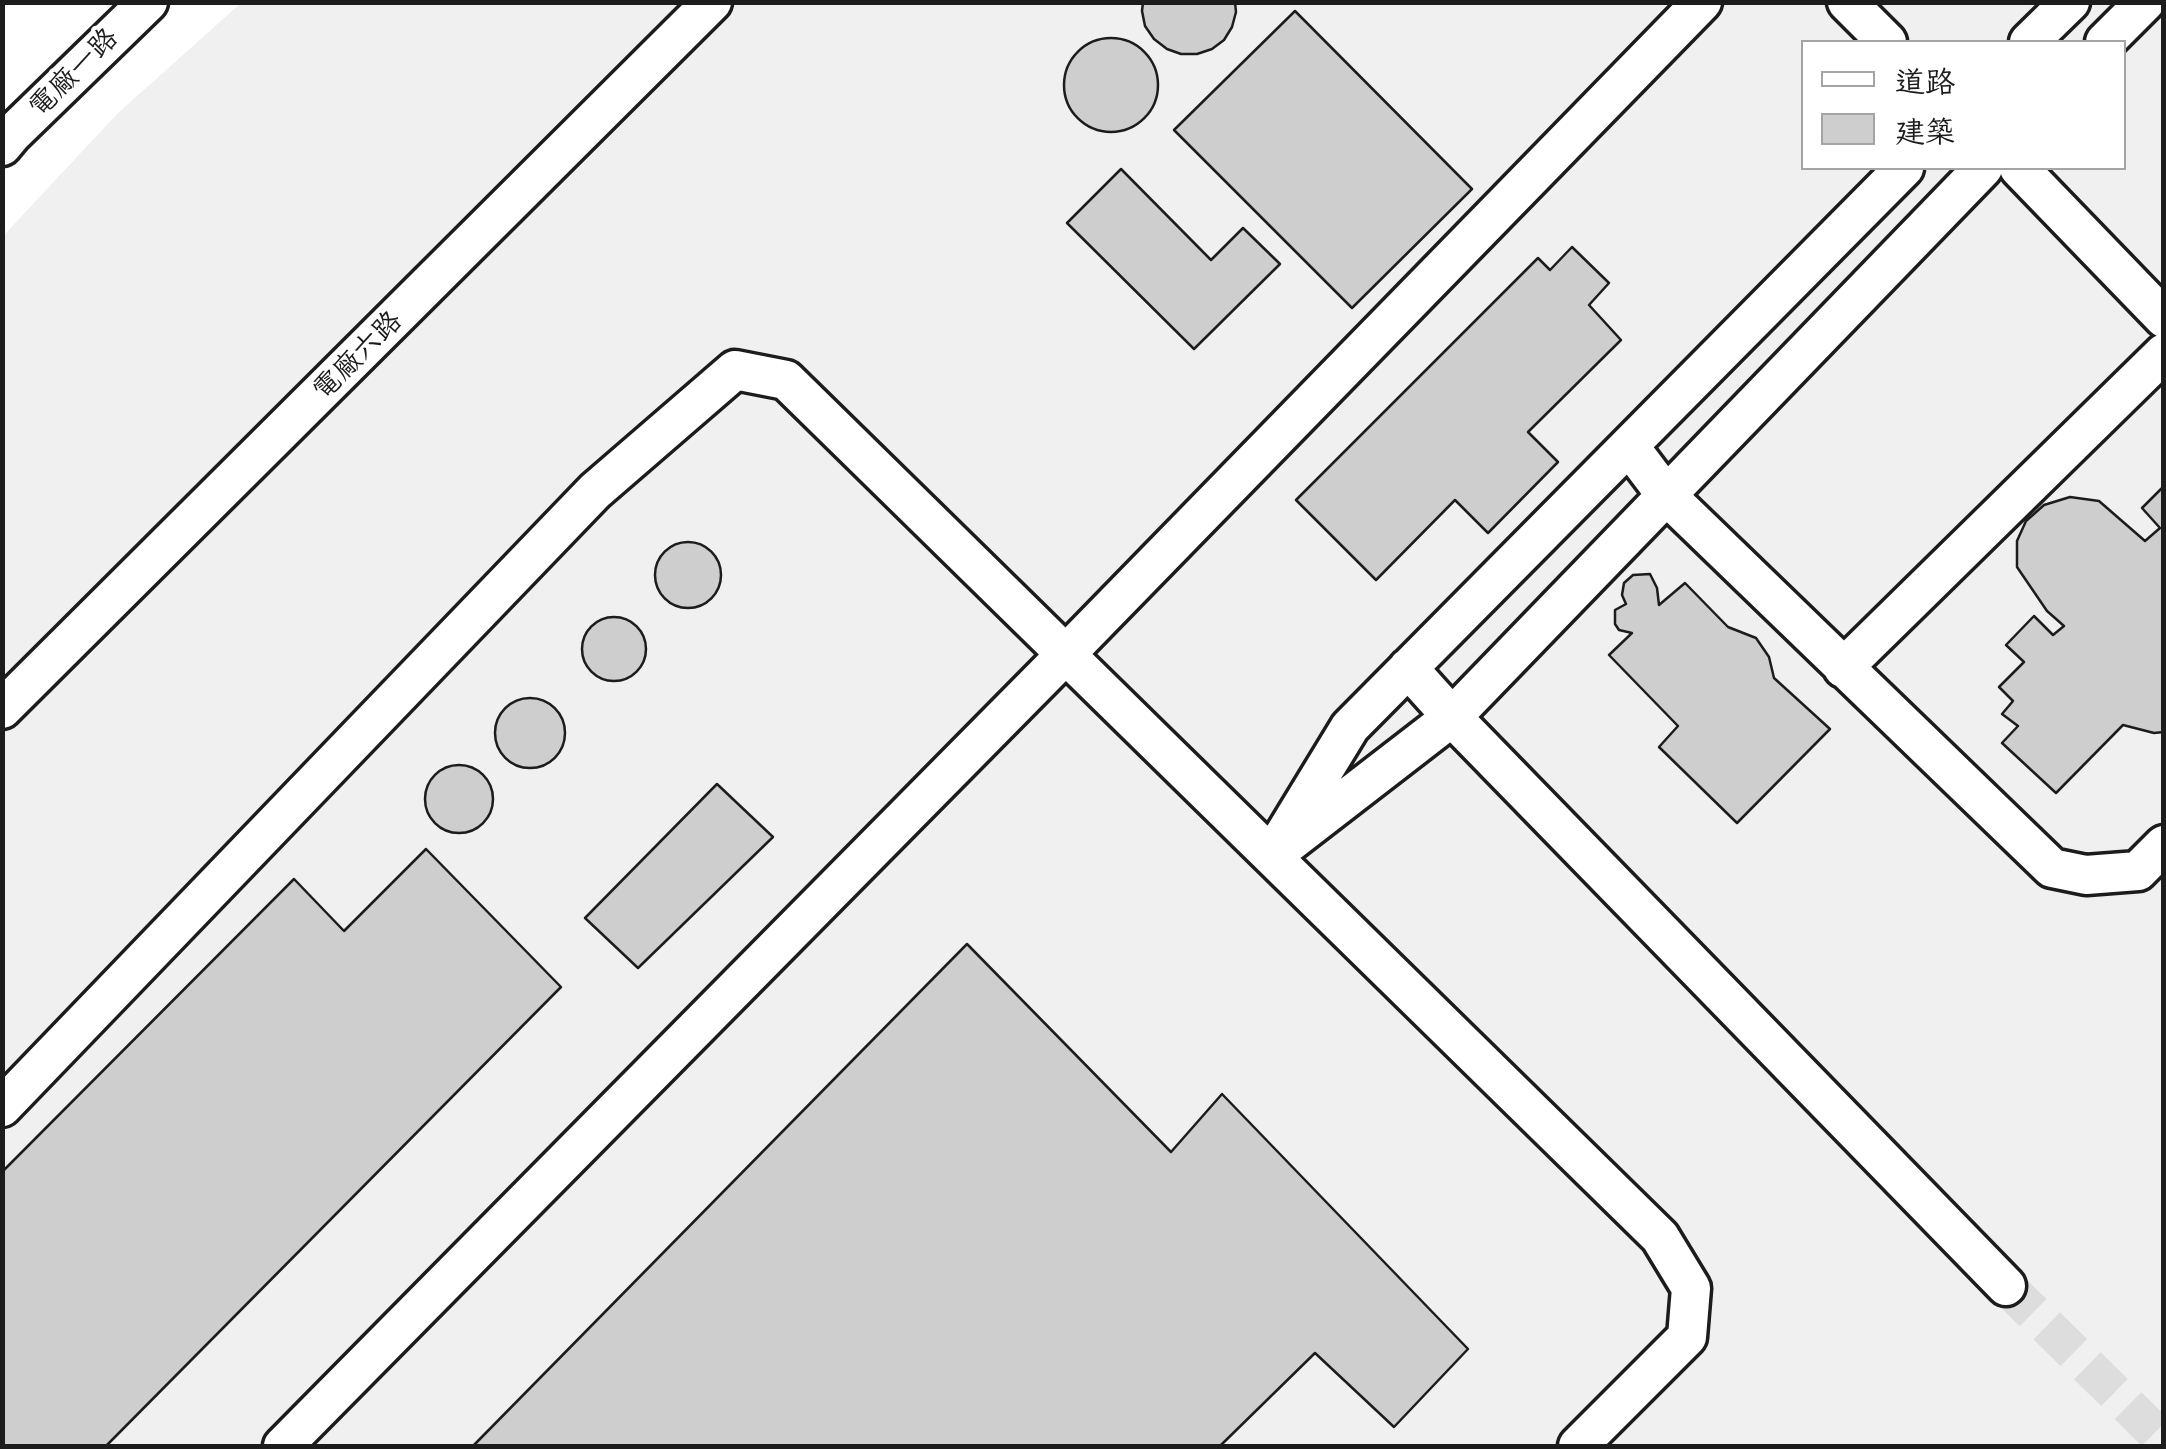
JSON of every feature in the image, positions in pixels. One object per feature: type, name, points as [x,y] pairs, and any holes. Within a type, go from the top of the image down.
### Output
[{"type":"street","name":"電廠一路","points":[[2,146],[148,2]]},
{"type":"street","name":"電廠六路","points":[[2,709],[712,2]]},
{"type":"street","points":[[283,1446],[1066,654],[1702,2]]},
{"type":"street","points":[[1847,2],[1885,40]]},
{"type":"street","points":[[2031,40],[2070,2]]},
{"type":"street","points":[[2108,40],[2145,2]]},
{"type":"street","points":[[1272,856],[1350,727],[1902,170]]},
{"type":"street","points":[[1272,856],[1452,717],[1980,170]]},
{"type":"street","points":[[2022,170],[2164,318]]},
{"type":"street","points":[[1844,668],[2164,353]]},
{"type":"street","points":[[2,1108],[595,491],[735,370],[786,380],[1660,1237],[1692,1288],[1687,1337],[1578,1446]]},
{"type":"street","points":[[1628,446],[1666,495],[2052,868],[2086,875],[2138,870],[2164,844]]},
{"type":"street","points":[[1408,668],[2006,1286]]},
{"type":"shaded area","points":[[241,3],[2163,3],[2163,1446],[3,1446],[3,236],[118,113]]},
{"type":"building","points":[[1143,2],[1235,2],[1236,12],[1224,40],[1197,54],[1181,54],[1154,39],[1145,26]]},
{"type":"building","points":[[1295,11],[1472,189],[1352,308],[1174,130]]},
{"type":"building","points":[[1111,38],[1129,42],[1144,52],[1154,67],[1158,85],[1154,103],[1144,118],[1129,128],[1111,132],[1093,128],[1078,118],[1068,103],[1064,85],[1068,67],[1078,52],[1093,42]]},
{"type":"building","points":[[1121,169],[1211,260],[1243,228],[1280,264],[1194,349],[1067,223]]},
{"type":"building","points":[[1572,247],[1609,283],[1589,305],[1621,340],[1528,432],[1558,462],[1488,533],[1455,500],[1376,580],[1296,500],[1538,258],[1550,270]]},
{"type":"building","points":[[2164,486],[2164,732],[2123,725],[2056,793],[2002,743],[2018,726],[2002,714],[2013,701],[1999,687],[2024,662],[2006,645],[2034,616],[2053,635],[2064,626],[2047,611],[2017,567],[2017,541],[2026,521],[2044,505],[2070,497],[2099,501],[2145,541],[2160,528],[2142,508]]},
{"type":"building","points":[[688,542],[711,552],[721,575],[711,598],[688,608],[665,598],[655,575],[665,552]]},
{"type":"building","points":[[1650,574],[1659,605],[1685,583],[1728,627],[1756,638],[1769,657],[1774,678],[1830,729],[1737,823],[1659,747],[1678,726],[1609,655],[1632,633],[1619,630],[1615,624],[1615,610],[1626,604],[1622,595],[1624,583],[1633,575]]},
{"type":"building","points":[[614,617],[637,626],[646,649],[637,672],[614,681],[591,672],[582,649],[591,626]]},
{"type":"building","points":[[530,698],[555,708],[565,733],[555,758],[530,768],[505,758],[495,733],[505,708]]},
{"type":"building","points":[[459,765],[472,767],[483,775],[491,786],[491,812],[483,823],[472,831],[459,833],[446,831],[435,823],[427,812],[425,799],[427,786],[435,775],[446,767]]},
{"type":"building","points":[[717,784],[773,837],[638,968],[585,918]]},
{"type":"building","points":[[426,849],[561,987],[106,1446],[2,1446],[2,1172],[294,879],[344,931]]},
{"type":"building","points":[[967,944],[1171,1152],[1222,1094],[1468,1349],[1394,1427],[1315,1353],[1220,1446],[473,1446]]},
{"type":"tunnel","points":[[2006,1286],[2164,1441]]}]
